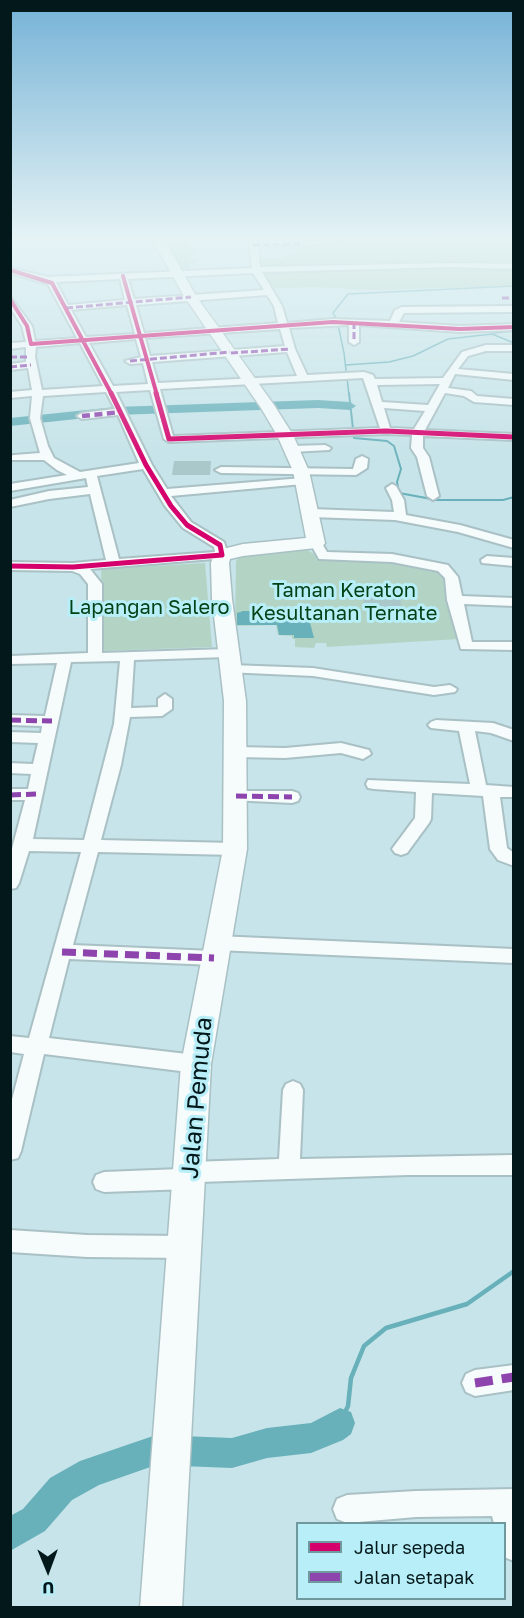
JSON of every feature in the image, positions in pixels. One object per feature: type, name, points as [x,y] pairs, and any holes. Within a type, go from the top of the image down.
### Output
[{"type":"highway","points":[[203,315],[268,407],[289,442],[302,476],[316,543],[229,550]]},
{"type":"highway","name":"Jalan Pemuda","points":[[161,1608],[171,1478],[195,1064],[232,876],[235,849],[236,752],[220,563],[229,550]]},
{"type":"street","points":[[20,315],[25,323],[31,344],[31,361],[38,393],[36,421],[42,446],[48,456],[61,468],[85,475],[96,490],[113,562]]},
{"type":"street","points":[[70,315],[121,411],[146,465],[178,516],[187,525],[229,550]]},
{"type":"street","points":[[134,315],[169,439],[289,442],[325,448]]},
{"type":"street","points":[[280,315],[290,349],[303,378]]},
{"type":"street","points":[[394,323],[398,315]]},
{"type":"street","points":[[10,346],[336,322],[394,323],[460,329],[513,327]]},
{"type":"street","points":[[354,322],[354,342]]},
{"type":"street","points":[[10,324],[25,323]]},
{"type":"street","points":[[433,496],[423,457],[417,448],[418,432],[461,357],[469,352],[486,348],[513,348]]},
{"type":"street","points":[[130,361],[290,349]]},
{"type":"street","points":[[10,357],[31,361]]},
{"type":"street","points":[[10,367],[31,361]]},
{"type":"street","points":[[10,395],[364,375],[369,377],[386,431]]},
{"type":"street","points":[[370,382],[513,377]]},
{"type":"street","points":[[447,381],[467,393],[472,399],[513,402]]},
{"type":"street","points":[[379,405],[432,408]]},
{"type":"street","points":[[82,416],[121,411]]},
{"type":"street","points":[[289,442],[353,432],[386,431],[446,436],[513,437]]},
{"type":"street","points":[[14,458],[48,456]]},
{"type":"street","points":[[163,493],[302,476],[356,472],[361,468],[362,459]]},
{"type":"street","points":[[10,488],[146,465]]},
{"type":"street","points":[[221,470],[302,476]]},
{"type":"street","points":[[392,488],[398,500],[400,516]]},
{"type":"street","points":[[10,504],[49,495],[96,490]]},
{"type":"street","points":[[310,513],[400,516],[460,529],[513,544]]},
{"type":"street","points":[[316,543],[323,556],[392,558],[442,568],[451,577],[454,600],[466,646],[513,646]]},
{"type":"street","points":[[10,568],[82,570],[113,562],[229,550]]},
{"type":"street","points":[[487,560],[513,562]]},
{"type":"street","points":[[82,570],[88,586],[91,659]]},
{"type":"street","points":[[454,600],[513,602]]},
{"type":"street","points":[[10,1151],[122,723],[127,658]]},
{"type":"street","points":[[10,660],[127,658],[229,661],[384,680],[434,691],[450,689]]},
{"type":"street","points":[[10,883],[24,845],[65,659]]},
{"type":"street","points":[[122,723],[165,710],[165,699]]},
{"type":"street","points":[[10,720],[52,721]]},
{"type":"street","points":[[436,725],[492,728],[513,736]]},
{"type":"street","points":[[466,726],[499,849],[504,856],[513,860]]},
{"type":"street","points":[[10,737],[48,738]]},
{"type":"street","points":[[236,752],[285,753],[341,748],[363,754]]},
{"type":"street","points":[[10,768],[41,769]]},
{"type":"street","points":[[374,784],[513,792]]},
{"type":"street","points":[[401,849],[423,819],[424,787]]},
{"type":"street","points":[[10,795],[36,794]]},
{"type":"street","points":[[236,796],[292,797]]},
{"type":"street","points":[[24,845],[235,849]]},
{"type":"street","points":[[62,952],[216,950],[513,956]]},
{"type":"street","points":[[10,1044],[132,1055],[195,1064]]},
{"type":"street","points":[[289,1170],[293,1090]]},
{"type":"street","points":[[104,1182],[408,1165],[513,1165]]},
{"type":"street","points":[[10,1241],[87,1246],[183,1247]]},
{"type":"street","points":[[475,1383],[513,1377]]},
{"type":"street","points":[[347,1509],[416,1504],[508,1503],[513,1547]]},
{"type":"green space","name":"Taman Keraton Kesultanan Ternate","points":[[307,550],[314,554],[317,560],[347,559],[417,563],[446,573],[459,639],[327,647],[326,643],[316,643],[314,648],[295,647],[295,639],[292,639],[292,636],[278,635],[276,625],[235,626],[236,561],[239,557]]},
{"type":"green space","name":"Lapangan Salero","points":[[205,563],[212,647],[102,651],[101,569]]},
{"type":"water","points":[[243,611],[307,611],[314,638],[279,635],[277,625],[237,625],[237,613]]},
{"type":"building","points":[[174,461],[211,461],[210,475],[172,475]]},
{"type":"building","points":[[399,591],[403,615],[373,615],[372,610],[364,607],[363,601],[370,597],[369,592]]},
{"type":"waterway","points":[[334,315],[344,353],[349,395]]},
{"type":"waterway","points":[[494,333],[514,331]]},
{"type":"waterway","points":[[346,365],[389,362],[413,356],[448,339],[492,334],[514,343]]},
{"type":"waterway","points":[[349,393],[354,438],[387,441],[394,446],[401,469],[397,482],[399,493],[437,500],[503,500],[514,497]]},
{"type":"waterway","points":[[10,422],[115,411],[318,404],[350,406]]},
{"type":"waterway","points":[[340,1423],[348,1406],[351,1378],[364,1346],[386,1328],[467,1304],[514,1271]]},
{"type":"waterway","points":[[10,1535],[34,1520],[61,1489],[91,1472],[156,1450],[232,1453],[267,1443],[311,1438],[340,1423]]},
{"type":"marked path","points":[[354,322],[354,342]]},
{"type":"marked path","points":[[231,353],[290,349]]},
{"type":"marked path","points":[[130,361],[230,352]]},
{"type":"marked path","points":[[10,357],[30,357]]},
{"type":"marked path","points":[[10,367],[31,365]]},
{"type":"marked path","points":[[82,416],[121,412]]},
{"type":"marked path","points":[[10,720],[52,721]]},
{"type":"marked path","points":[[10,795],[36,794]]},
{"type":"marked path","points":[[236,796],[292,797]]},
{"type":"marked path","points":[[62,952],[214,958]]},
{"type":"marked path","points":[[475,1383],[514,1377]]},
{"type":"cycle path","points":[[20,315],[27,326],[31,344],[333,322],[460,329],[514,327]]},
{"type":"cycle path","points":[[10,566],[73,567],[222,555],[220,545],[187,525],[171,506],[146,465],[120,409],[69,315]]},
{"type":"cycle path","points":[[134,315],[169,439],[386,431],[514,437]]}]
